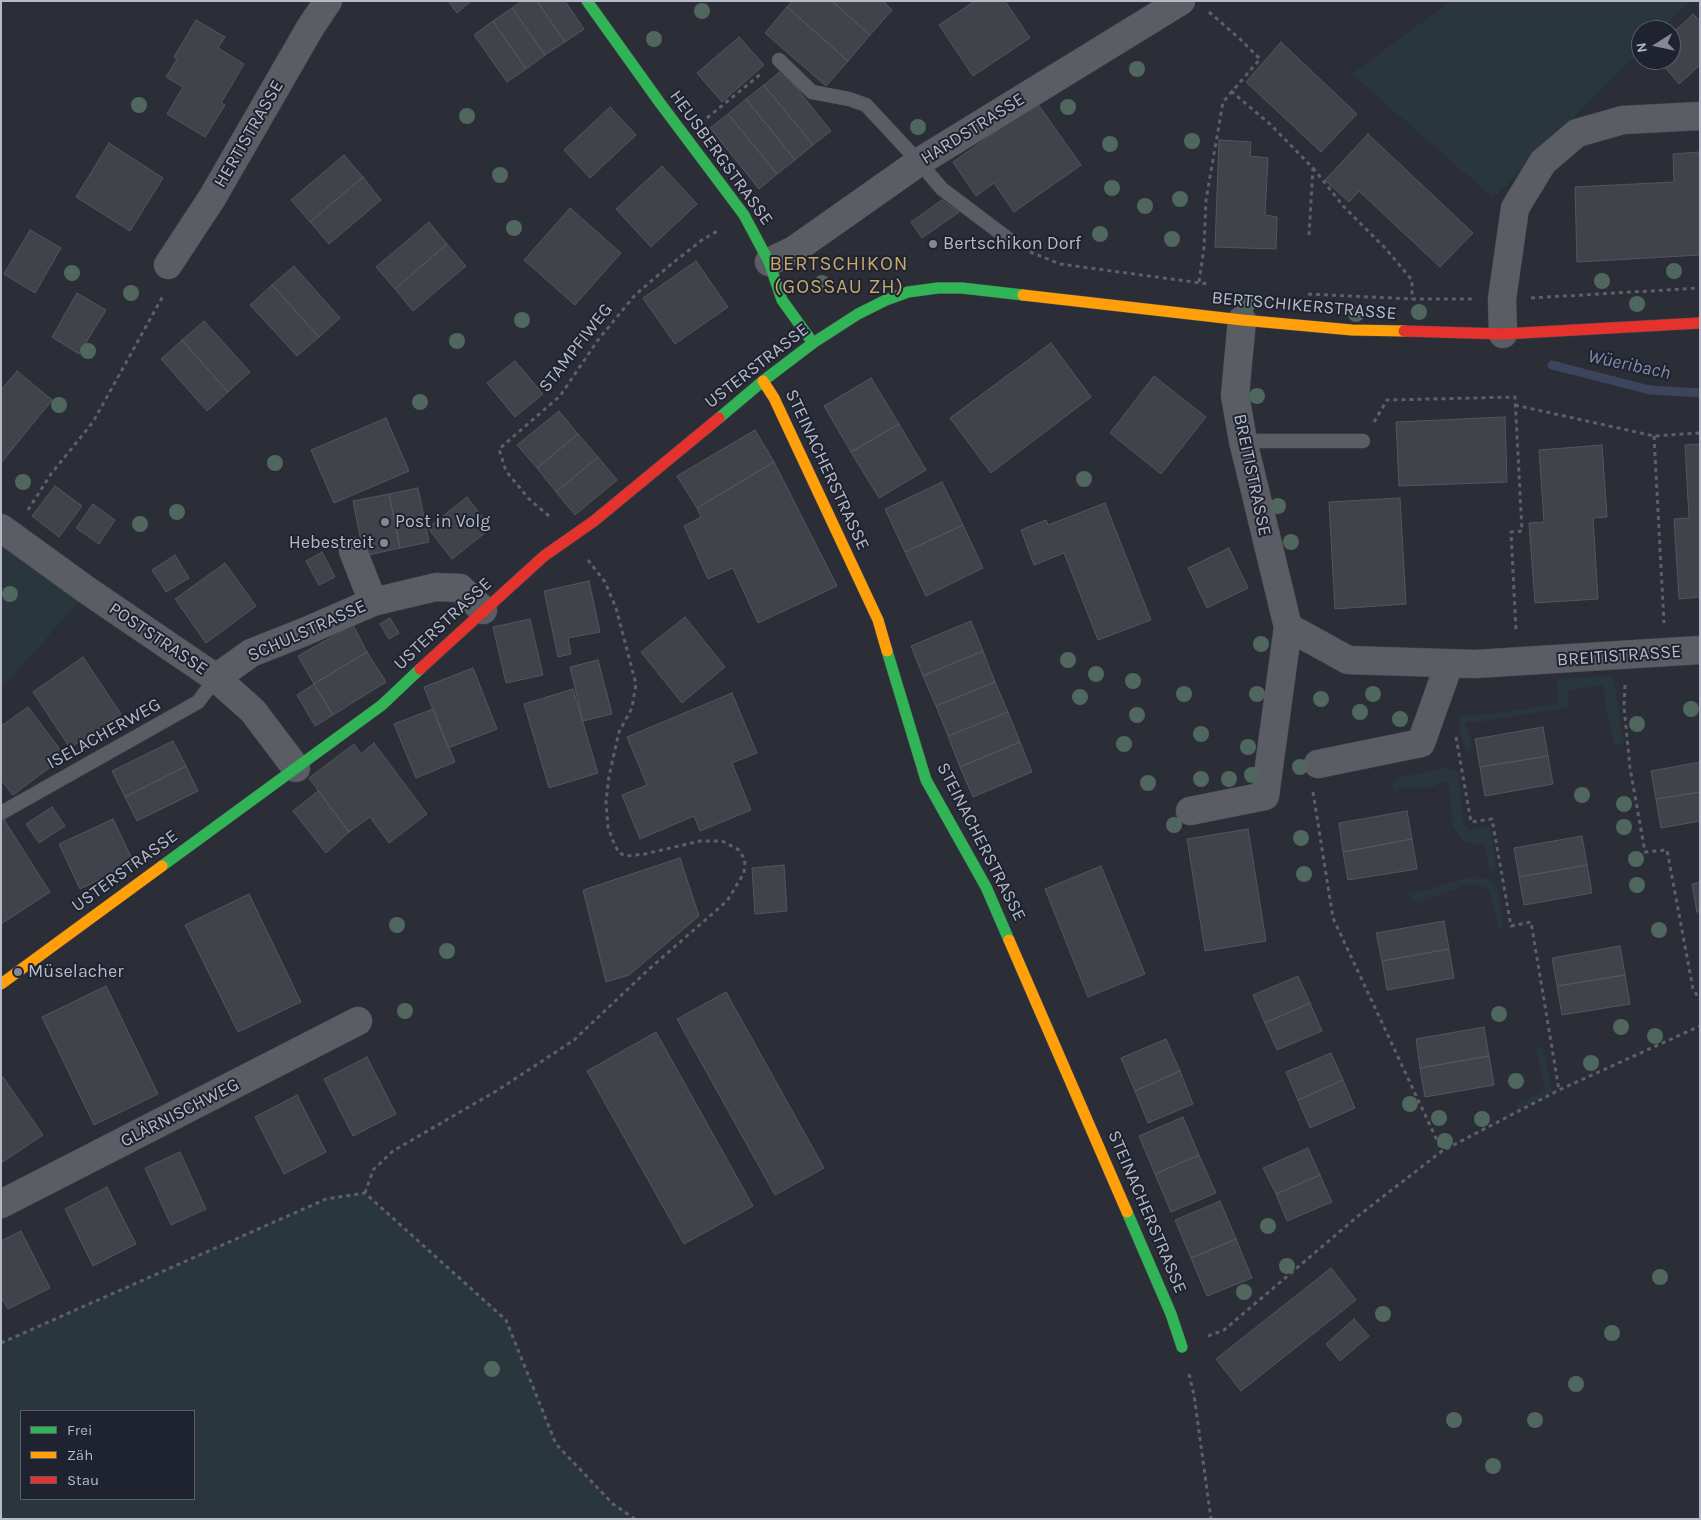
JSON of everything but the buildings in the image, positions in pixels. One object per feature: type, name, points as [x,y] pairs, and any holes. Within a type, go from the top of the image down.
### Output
[{"type":"street","name":"HERTISTRASSE","points":[[168,265],[212,198],[305,37],[328,1]]},
{"type":"street","name":"HEUSBERGSTRASSE","points":[[587,1],[684,136],[744,215],[769,262],[782,300],[813,343]]},
{"type":"street","name":"HARDSTRASSE","points":[[769,262],[794,250],[920,162],[1192,4]]},
{"type":"street","points":[[1503,334],[1502,299],[1515,208],[1543,162],[1577,133],[1623,120],[1700,116]]},
{"type":"street","name":"BERTSCHIKERSTRASSE","points":[[908,292],[938,288],[986,289],[1242,320],[1352,330],[1503,334],[1700,323]]},
{"type":"street","name":"USTERSTRASSE","points":[[1,984],[382,705],[483,610],[544,556],[594,521],[763,381],[813,343],[858,314],[886,300],[908,292]]},
{"type":"street","name":"BREITISTRASSE","points":[[1190,811],[1265,796],[1288,627],[1242,441],[1236,395],[1242,320]]},
{"type":"street","name":"STEINACHERSTRASSE","points":[[763,381],[774,398],[878,620],[926,780],[986,887],[1172,1314],[1182,1347]]},
{"type":"street","name":"POSTSTRASSE","points":[[6,532],[88,592],[216,678],[253,711],[296,768]]},
{"type":"street","name":"SCHULSTRASSE","points":[[353,551],[373,602]]},
{"type":"street","name":"SCHULSTRASSE","points":[[216,678],[251,653],[373,602],[436,586],[460,588],[483,610]]},
{"type":"street","name":"BREITISTRASSE","points":[[1288,627],[1348,660],[1449,664],[1517,662],[1700,650]]},
{"type":"street","points":[[1318,764],[1421,743],[1449,664]]},
{"type":"street","name":"GLÄRNISCHWEG","points":[[1,1204],[358,1021]]},
{"type":"lane","points":[[778,60],[812,92],[849,99],[866,105],[920,162],[942,189],[1011,241]]},
{"type":"lane","points":[[1242,441],[1363,441]]},
{"type":"lane","name":"ISELACHERWEG","points":[[1,813],[198,702],[216,678]]},
{"type":"path","points":[[1192,4],[1240,39],[1260,59],[1223,102],[1206,200],[1204,248],[1199,282]]},
{"type":"path","points":[[684,136],[778,60]]},
{"type":"path","points":[[1231,92],[1271,124],[1313,168],[1344,207],[1386,249],[1412,280],[1412,299]]},
{"type":"path","points":[[1309,235],[1313,168]]},
{"type":"path","name":"STAMPFIWEG","points":[[572,537],[530,499],[506,471],[499,449],[560,396],[598,340],[635,295],[702,240],[744,215]]},
{"type":"path","points":[[1011,241],[1033,254],[1060,264],[1208,284]]},
{"type":"path","points":[[6,532],[93,422],[148,326],[169,285],[168,265]]},
{"type":"path","points":[[1302,293],[1412,299],[1502,299],[1700,288]]},
{"type":"path","points":[[1363,441],[1387,400],[1515,397],[1522,531],[1511,532],[1517,662]]},
{"type":"path","points":[[1515,405],[1654,436],[1700,433]]},
{"type":"path","points":[[1654,436],[1665,653]]},
{"type":"path","points":[[365,1193],[372,1170],[393,1150],[498,1090],[574,1040],[648,970],[727,901],[744,874],[745,860],[739,850],[722,841],[700,841],[645,854],[626,856],[619,853],[608,827],[606,802],[609,776],[619,732],[632,708],[636,684],[616,608],[605,582],[572,537]]},
{"type":"path","points":[[1626,655],[1624,707],[1630,768],[1645,852],[1667,850],[1693,988],[1700,1000]]},
{"type":"path","points":[[1456,736],[1471,822],[1492,818],[1511,926],[1531,922],[1559,1090]]},
{"type":"path","points":[[1318,764],[1311,782],[1334,918],[1442,1151]]},
{"type":"path","points":[[1211,1519],[1194,1395],[1182,1347],[1224,1330],[1358,1216],[1442,1151],[1559,1090],[1700,1026]]},
{"type":"path","points":[[1,1344],[326,1199],[365,1193]]},
{"type":"path","points":[[365,1193],[506,1320],[556,1444],[613,1504],[636,1519]]},
{"type":"shaded area","points":[[1451,1],[1690,1],[1671,20],[1631,20],[1631,60],[1493,198],[1352,74]]},
{"type":"shaded area","points":[[1,528],[88,591],[1,689]]},
{"type":"shaded area","points":[[1613,676],[1624,743],[1614,745],[1603,685],[1568,690],[1569,707],[1487,721],[1465,722],[1474,749],[1466,751],[1459,730],[1460,716],[1489,714],[1559,704],[1556,679]]},
{"type":"shaded area","points":[[1446,768],[1458,772],[1464,825],[1470,830],[1490,826],[1496,864],[1494,873],[1489,869],[1486,851],[1482,844],[1472,844],[1462,840],[1453,826],[1448,782],[1440,783],[1430,788],[1404,787],[1396,792],[1391,785],[1401,777]]},
{"type":"shaded area","points":[[1472,876],[1494,881],[1499,891],[1503,929],[1498,929],[1491,896],[1487,888],[1471,883],[1416,903],[1409,895]]},
{"type":"shaded area","points":[[1543,1047],[1552,1091],[1518,1111],[1516,1104],[1545,1091],[1536,1048]]},
{"type":"shaded area","points":[[365,1193],[506,1320],[556,1444],[613,1504],[635,1519],[1,1519],[1,1343],[326,1199]]},
{"type":"waterway","name":"Wüeribach","points":[[1552,365],[1650,390],[1700,393]]},
{"type":"traffic: fast","points":[[587,1],[744,215],[769,262],[782,300],[813,343]]},
{"type":"traffic: fast","points":[[719,418],[813,343],[858,314],[886,300],[908,292],[938,288],[962,288],[1023,295]]},
{"type":"traffic: fast","points":[[887,651],[926,780],[986,887],[1009,940]]},
{"type":"traffic: fast","points":[[162,866],[382,705],[420,669]]},
{"type":"traffic: fast","points":[[1127,1212],[1171,1314],[1182,1347]]},
{"type":"traffic: slow","points":[[1023,295],[1242,320],[1352,330],[1404,331]]},
{"type":"traffic: slow","points":[[763,381],[774,398],[878,620],[887,651]]},
{"type":"traffic: slow","points":[[1,984],[162,866]]},
{"type":"traffic: slow","points":[[1009,940],[1127,1212]]},
{"type":"traffic: jam","points":[[1404,331],[1503,334],[1700,323]]},
{"type":"traffic: jam","points":[[420,669],[544,556],[594,521],[719,418]]},
{"type":"place","name":"Bertschikon Dorf","points":[[933,244]]},
{"type":"place","name":"Post in Volg","points":[[385,522]]},
{"type":"place","name":"Hebestreit","points":[[384,543]]},
{"type":"place","name":"Müselacher","points":[[18,972]]},
{"type":"district","name":"BERTSCHIKON (GOSSAU ZH)","points":[[839,276]]}]
